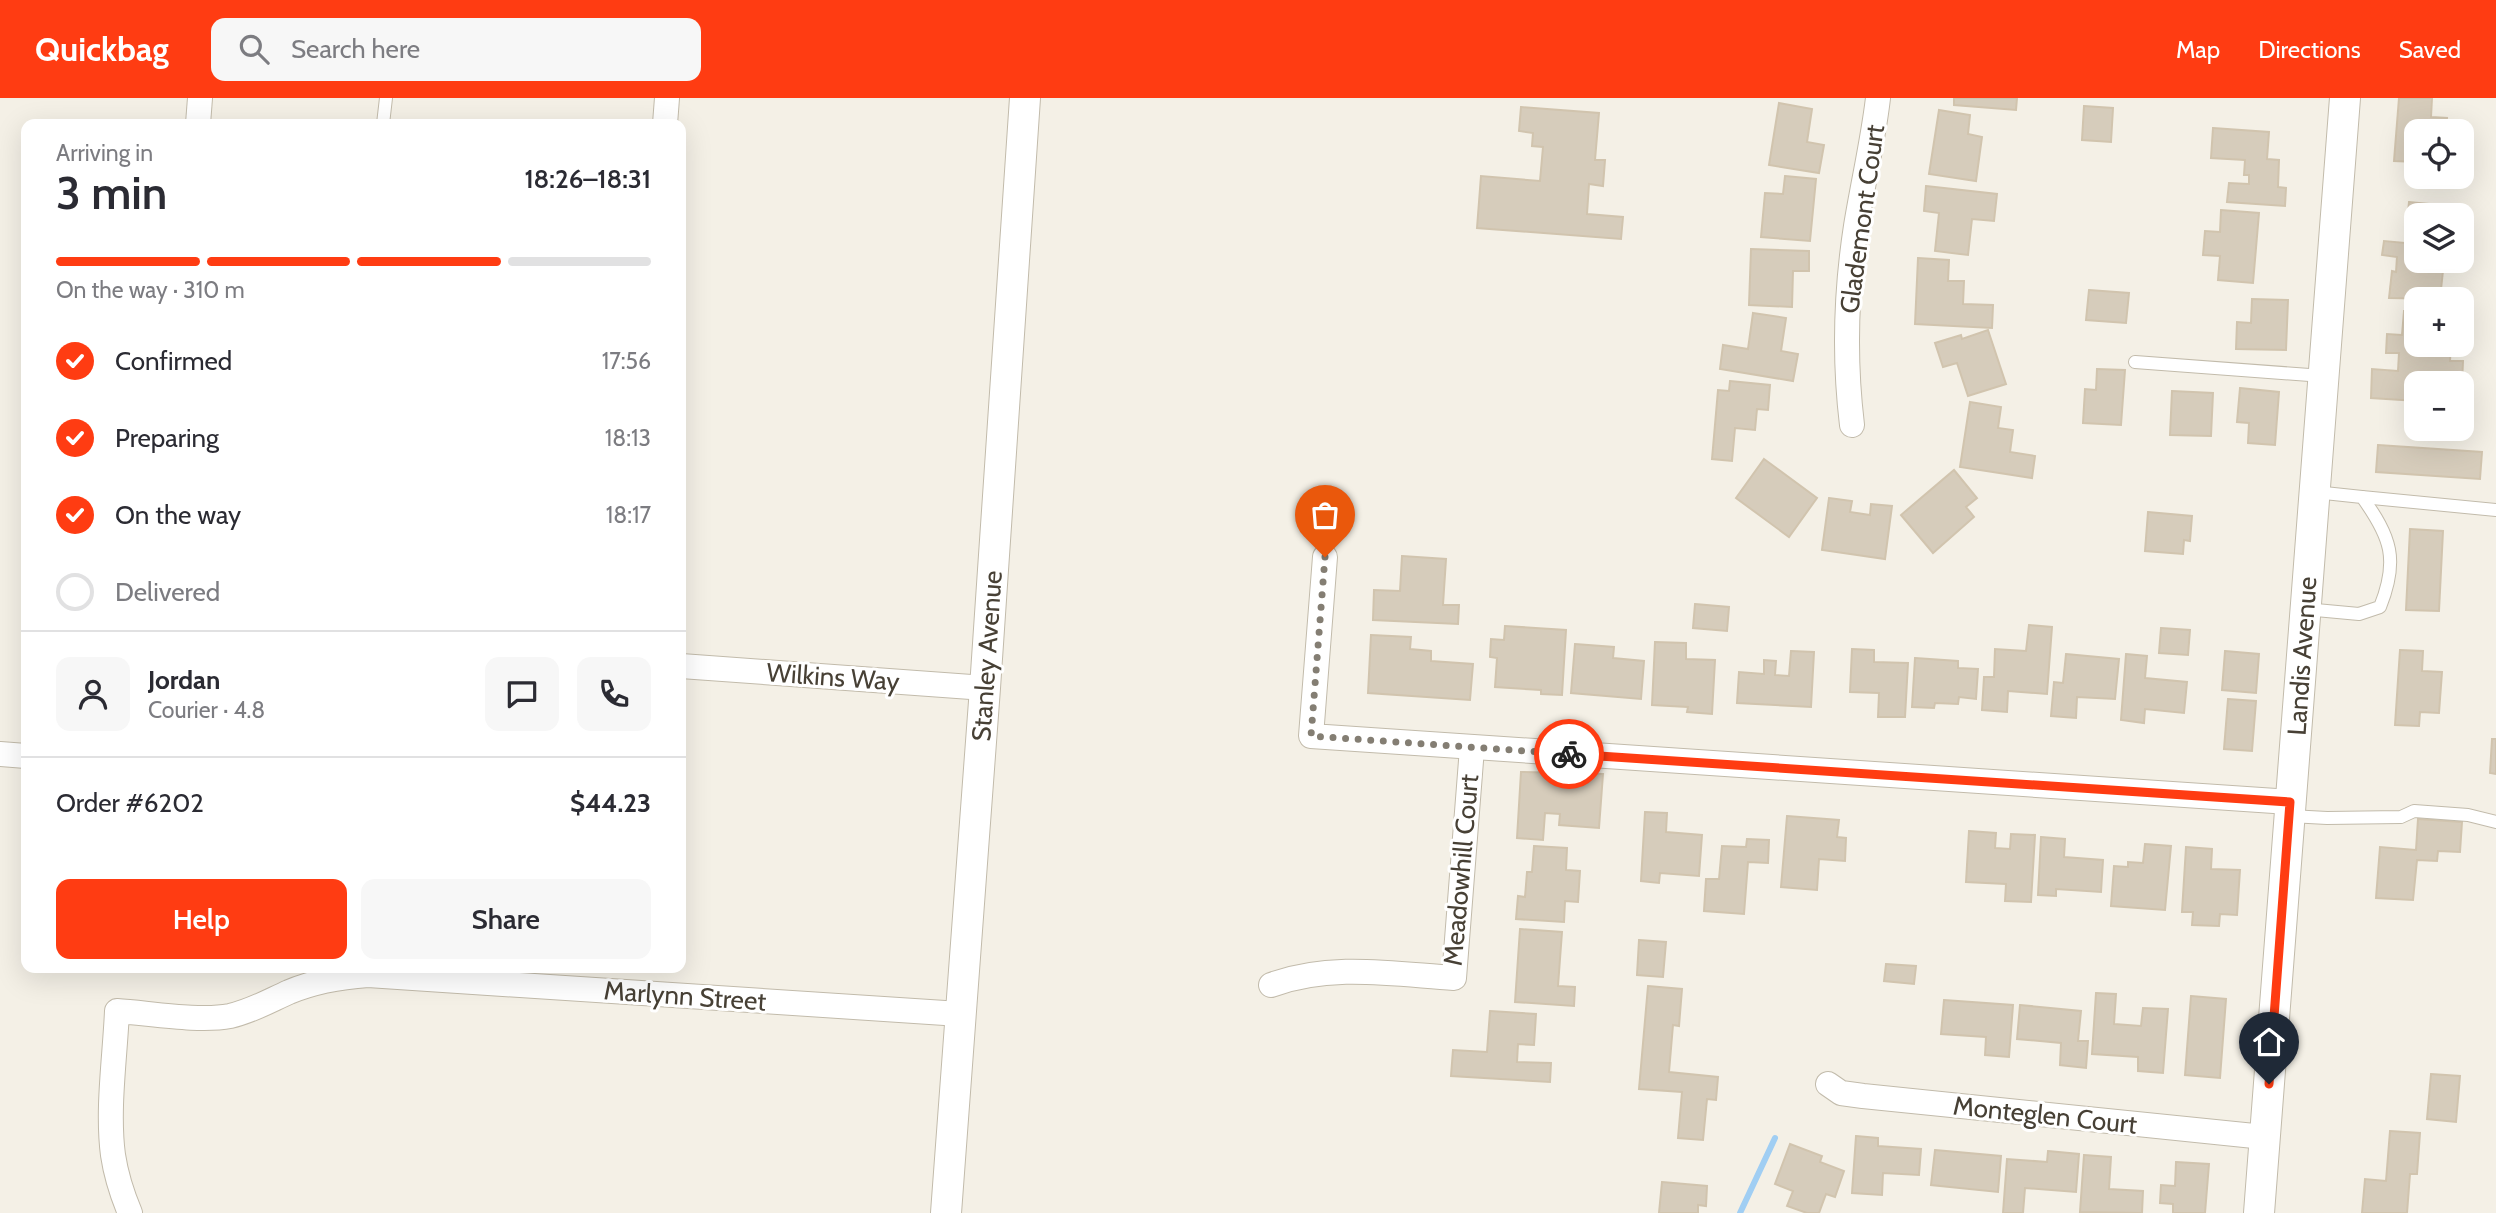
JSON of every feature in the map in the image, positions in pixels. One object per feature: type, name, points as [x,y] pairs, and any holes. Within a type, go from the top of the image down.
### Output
[{"type":"street","points":[[198,119],[200,98]]},
{"type":"street","points":[[665,119],[667,98]]},
{"type":"street","name":"Stanley Avenue","points":[[946,1213],[1025,98]]},
{"type":"street","name":"Glademont Court","points":[[1852,425],[1847,362],[1848,303],[1856,228],[1878,98]]},
{"type":"street","name":"Landis Avenue","points":[[2259,1213],[2345,98]]},
{"type":"street","points":[[1325,557],[1311,736],[2290,809]]},
{"type":"street","name":"Wilkins Way","points":[[686,666],[985,688]]},
{"type":"street","name":"Meadowhill Court","points":[[1271,985],[1314,972],[1337,971],[1454,978],[1472,748]]},
{"type":"street","points":[[0,754],[21,756]]},
{"type":"street","name":"Marlynn Street","points":[[130,1213],[120,1188],[113,1154],[117,1011],[212,1018],[229,1016],[261,1007],[289,992],[320,981],[368,975],[960,1014]]},
{"type":"street","name":"Monteglen Court","points":[[1828,1084],[1841,1093],[2264,1138]]},
{"type":"lane","points":[[384,119],[386,98]]},
{"type":"lane","points":[[2135,362],[2323,376]]},
{"type":"lane","points":[[2314,492],[2496,510]]},
{"type":"lane","points":[[2305,608],[2359,614],[2380,607],[2392,567],[2386,540],[2375,515],[2362,497]]},
{"type":"lane","points":[[2290,809],[2327,818],[2401,817],[2414,811],[2468,815],[2496,822]]},
{"type":"building","points":[[1954,98],[2017,98],[2016,110],[1954,105]]},
{"type":"building","points":[[2399,98],[2432,98],[2431,117],[2447,119],[2404,119],[2404,161],[2394,161]]},
{"type":"building","points":[[1779,103],[1812,109],[1807,142],[1824,145],[1819,173],[1769,165]]},
{"type":"building","points":[[2084,106],[2113,108],[2111,142],[2082,140]]},
{"type":"building","points":[[1521,107],[1599,113],[1595,160],[1605,160],[1603,186],[1589,184],[1587,214],[1623,217],[1621,239],[1477,228],[1481,176],[1540,181],[1543,147],[1532,146],[1533,133],[1519,131]]},
{"type":"building","points":[[1939,110],[1970,115],[1968,134],[1982,137],[1976,181],[1929,174]]},
{"type":"building","points":[[2213,128],[2269,132],[2267,159],[2279,160],[2278,187],[2286,188],[2285,206],[2227,202],[2229,183],[2249,184],[2249,175],[2244,175],[2245,160],[2211,158]]},
{"type":"building","points":[[1785,176],[1816,179],[1810,241],[1761,237],[1765,193],[1783,194]]},
{"type":"building","points":[[1926,186],[1997,194],[1994,221],[1972,219],[1968,255],[1935,251],[1939,213],[1924,211]]},
{"type":"building","points":[[2221,210],[2259,213],[2253,283],[2218,280],[2220,256],[2203,255],[2205,231],[2220,232]]},
{"type":"building","points":[[2384,241],[2404,243],[2404,273],[2443,273],[2441,287],[2404,287],[2404,298],[2389,298],[2392,271],[2396,272],[2397,257],[2382,255]]},
{"type":"building","points":[[1751,249],[1809,251],[1809,271],[1793,271],[1792,307],[1749,305]]},
{"type":"building","points":[[1918,258],[1949,260],[1948,281],[1964,281],[1963,304],[1993,305],[1992,328],[1915,324]]},
{"type":"building","points":[[2089,290],[2129,293],[2126,323],[2086,320]]},
{"type":"building","points":[[2252,299],[2288,300],[2286,350],[2236,349],[2237,322],[2251,323]]},
{"type":"building","points":[[2404,311],[2404,357],[2450,357],[2450,361],[2463,361],[2463,371],[2404,371],[2404,400],[2371,398],[2372,369],[2398,371],[2399,353],[2386,353],[2387,334],[2402,335]]},
{"type":"building","points":[[1753,313],[1786,318],[1781,351],[1798,354],[1793,381],[1720,369],[1723,345],[1748,349]]},
{"type":"building","points":[[1988,330],[2006,384],[1968,396],[1957,363],[1943,367],[1935,343],[1961,335],[1962,339]]},
{"type":"building","points":[[2097,369],[2125,370],[2121,425],[2083,423],[2085,389],[2096,390]]},
{"type":"building","points":[[1730,381],[1770,385],[1768,410],[1757,409],[1755,430],[1735,428],[1732,461],[1712,459],[1718,390],[1729,391]]},
{"type":"building","points":[[2240,388],[2279,392],[2275,445],[2248,443],[2249,423],[2237,422]]},
{"type":"building","points":[[2172,391],[2213,393],[2211,436],[2170,435]]},
{"type":"building","points":[[1970,402],[2001,407],[1998,428],[2013,430],[2010,452],[2035,456],[2032,478],[1960,467]]},
{"type":"building","points":[[2378,445],[2482,452],[2480,479],[2376,472]]},
{"type":"building","points":[[1764,459],[1817,498],[1789,537],[1736,498]]},
{"type":"building","points":[[1954,470],[1977,498],[1966,507],[1974,517],[1933,553],[1901,515]]},
{"type":"building","points":[[1829,498],[1852,501],[1850,512],[1870,515],[1871,504],[1892,506],[1885,559],[1822,550]]},
{"type":"building","points":[[2148,512],[2192,516],[2190,541],[2184,540],[2183,554],[2145,551]]},
{"type":"building","points":[[2410,529],[2443,531],[2439,611],[2406,610]]},
{"type":"building","points":[[1402,556],[1446,559],[1443,605],[1459,605],[1458,624],[1373,620],[1374,590],[1400,591]]},
{"type":"building","points":[[1695,604],[1729,607],[1727,631],[1693,628]]},
{"type":"building","points":[[2029,625],[2052,627],[2047,694],[2008,691],[2007,712],[1982,710],[1984,677],[1994,677],[1995,649],[2026,651]]},
{"type":"building","points":[[1505,626],[1566,630],[1562,695],[1541,694],[1541,690],[1495,687],[1497,658],[1490,657],[1491,639],[1504,640]]},
{"type":"building","points":[[2161,628],[2190,630],[2188,655],[2159,653]]},
{"type":"building","points":[[1371,635],[1411,637],[1410,649],[1431,651],[1431,661],[1473,664],[1470,700],[1368,693]]},
{"type":"building","points":[[1655,642],[1686,643],[1686,659],[1715,660],[1712,714],[1687,712],[1688,707],[1652,705]]},
{"type":"building","points":[[1575,644],[1614,647],[1613,658],[1644,661],[1641,699],[1571,693]]},
{"type":"building","points":[[1852,649],[1874,650],[1874,662],[1908,663],[1905,717],[1878,717],[1879,693],[1850,692]]},
{"type":"building","points":[[2400,650],[2423,651],[2422,671],[2442,672],[2439,713],[2420,712],[2419,726],[2395,725]]},
{"type":"building","points":[[1791,651],[1814,652],[1811,707],[1737,703],[1739,672],[1764,674],[1764,660],[1776,661],[1775,675],[1789,676]]},
{"type":"building","points":[[2225,651],[2259,654],[2256,693],[2222,690]]},
{"type":"building","points":[[2066,654],[2119,659],[2115,699],[2077,697],[2076,718],[2051,716],[2054,682],[2063,683]]},
{"type":"building","points":[[2126,654],[2147,656],[2145,678],[2187,682],[2184,713],[2145,709],[2144,723],[2121,720]]},
{"type":"building","points":[[1915,658],[1958,661],[1958,668],[1978,669],[1976,699],[1959,697],[1958,704],[1935,703],[1934,708],[1912,707]]},
{"type":"building","points":[[2228,699],[2256,701],[2252,751],[2224,749]]},
{"type":"building","points":[[2492,739],[2496,739],[2496,774],[2490,773]]},
{"type":"building","points":[[1521,772],[1603,774],[1599,828],[1559,825],[1560,814],[1545,813],[1543,840],[1517,838]]},
{"type":"building","points":[[1645,812],[1667,813],[1666,832],[1702,835],[1699,876],[1660,873],[1659,883],[1641,881]]},
{"type":"building","points":[[1787,816],[1839,820],[1837,837],[1846,838],[1845,861],[1819,859],[1817,890],[1781,887]]},
{"type":"building","points":[[2418,819],[2462,822],[2460,852],[2438,851],[2437,861],[2417,860],[2413,900],[2376,898],[2380,847],[2416,850]]},
{"type":"building","points":[[1969,831],[1996,833],[1995,848],[2010,849],[2011,834],[2035,835],[2031,902],[2005,901],[2006,884],[1966,882]]},
{"type":"building","points":[[2041,837],[2065,839],[2064,857],[2103,860],[2101,892],[2056,889],[2056,896],[2038,895]]},
{"type":"building","points":[[1747,839],[1769,840],[1768,863],[1748,862],[1744,914],[1704,911],[1706,879],[1719,879],[1722,846],[1746,847]]},
{"type":"building","points":[[2145,844],[2171,846],[2165,910],[2111,906],[2114,866],[2128,867],[2128,862],[2143,863]]},
{"type":"building","points":[[1534,846],[1567,848],[1566,870],[1580,871],[1578,902],[1565,901],[1564,922],[1516,919],[1518,896],[1525,897],[1527,872],[1532,872]]},
{"type":"building","points":[[2186,847],[2212,849],[2211,869],[2240,870],[2237,915],[2220,914],[2219,926],[2192,925],[2193,912],[2182,912]]},
{"type":"building","points":[[1520,929],[1562,932],[1558,986],[1575,987],[1574,1006],[1515,1002]]},
{"type":"building","points":[[1639,940],[1666,942],[1663,977],[1637,975]]},
{"type":"building","points":[[1886,964],[1916,966],[1914,984],[1884,981]]},
{"type":"building","points":[[1648,986],[1682,989],[1679,1026],[1673,1025],[1669,1072],[1718,1077],[1716,1100],[1707,1099],[1703,1140],[1678,1138],[1682,1092],[1639,1089]]},
{"type":"building","points":[[2096,993],[2116,994],[2114,1024],[2141,1026],[2143,1008],[2168,1009],[2163,1073],[2138,1071],[2138,1057],[2092,1054]]},
{"type":"building","points":[[2191,996],[2226,999],[2220,1078],[2185,1075]]},
{"type":"building","points":[[1944,1000],[2013,1005],[2009,1057],[1985,1055],[1986,1037],[1941,1034]]},
{"type":"building","points":[[2020,1005],[2081,1011],[2078,1041],[2088,1041],[2086,1068],[2060,1065],[2061,1043],[2017,1039]]},
{"type":"building","points":[[1490,1011],[1536,1014],[1534,1045],[1518,1044],[1517,1062],[1551,1063],[1550,1082],[1451,1076],[1453,1050],[1487,1052]]},
{"type":"building","points":[[2431,1074],[2460,1076],[2456,1122],[2427,1119]]},
{"type":"building","points":[[2390,1131],[2420,1133],[2417,1174],[2410,1174],[2407,1213],[2362,1213],[2365,1179],[2386,1181]]},
{"type":"building","points":[[1856,1136],[1878,1138],[1878,1146],[1921,1149],[1919,1175],[1883,1173],[1882,1195],[1852,1193]]},
{"type":"building","points":[[1790,1144],[1822,1156],[1820,1162],[1844,1171],[1835,1197],[1826,1194],[1819,1213],[1807,1213],[1787,1206],[1793,1191],[1775,1184]]},
{"type":"building","points":[[1935,1150],[2001,1156],[1998,1192],[1931,1185]]},
{"type":"building","points":[[2048,1151],[2079,1154],[2076,1192],[2025,1188],[2023,1213],[2003,1213],[2007,1159],[2047,1162]]},
{"type":"building","points":[[2084,1155],[2111,1157],[2109,1189],[2143,1191],[2142,1213],[2080,1212]]},
{"type":"building","points":[[2176,1162],[2209,1164],[2205,1213],[2173,1213],[2173,1204],[2160,1203],[2161,1185],[2175,1186]]},
{"type":"building","points":[[1662,1182],[1707,1186],[1706,1206],[1698,1205],[1698,1213],[1659,1213]]},
{"type":"waterway","points":[[1740,1213],[1775,1138]]},
{"type":"way so far","points":[[1325,557],[1311,736],[1569,754]]},
{"type":"route","points":[[1569,754],[2290,802],[2269,1084]]}]
